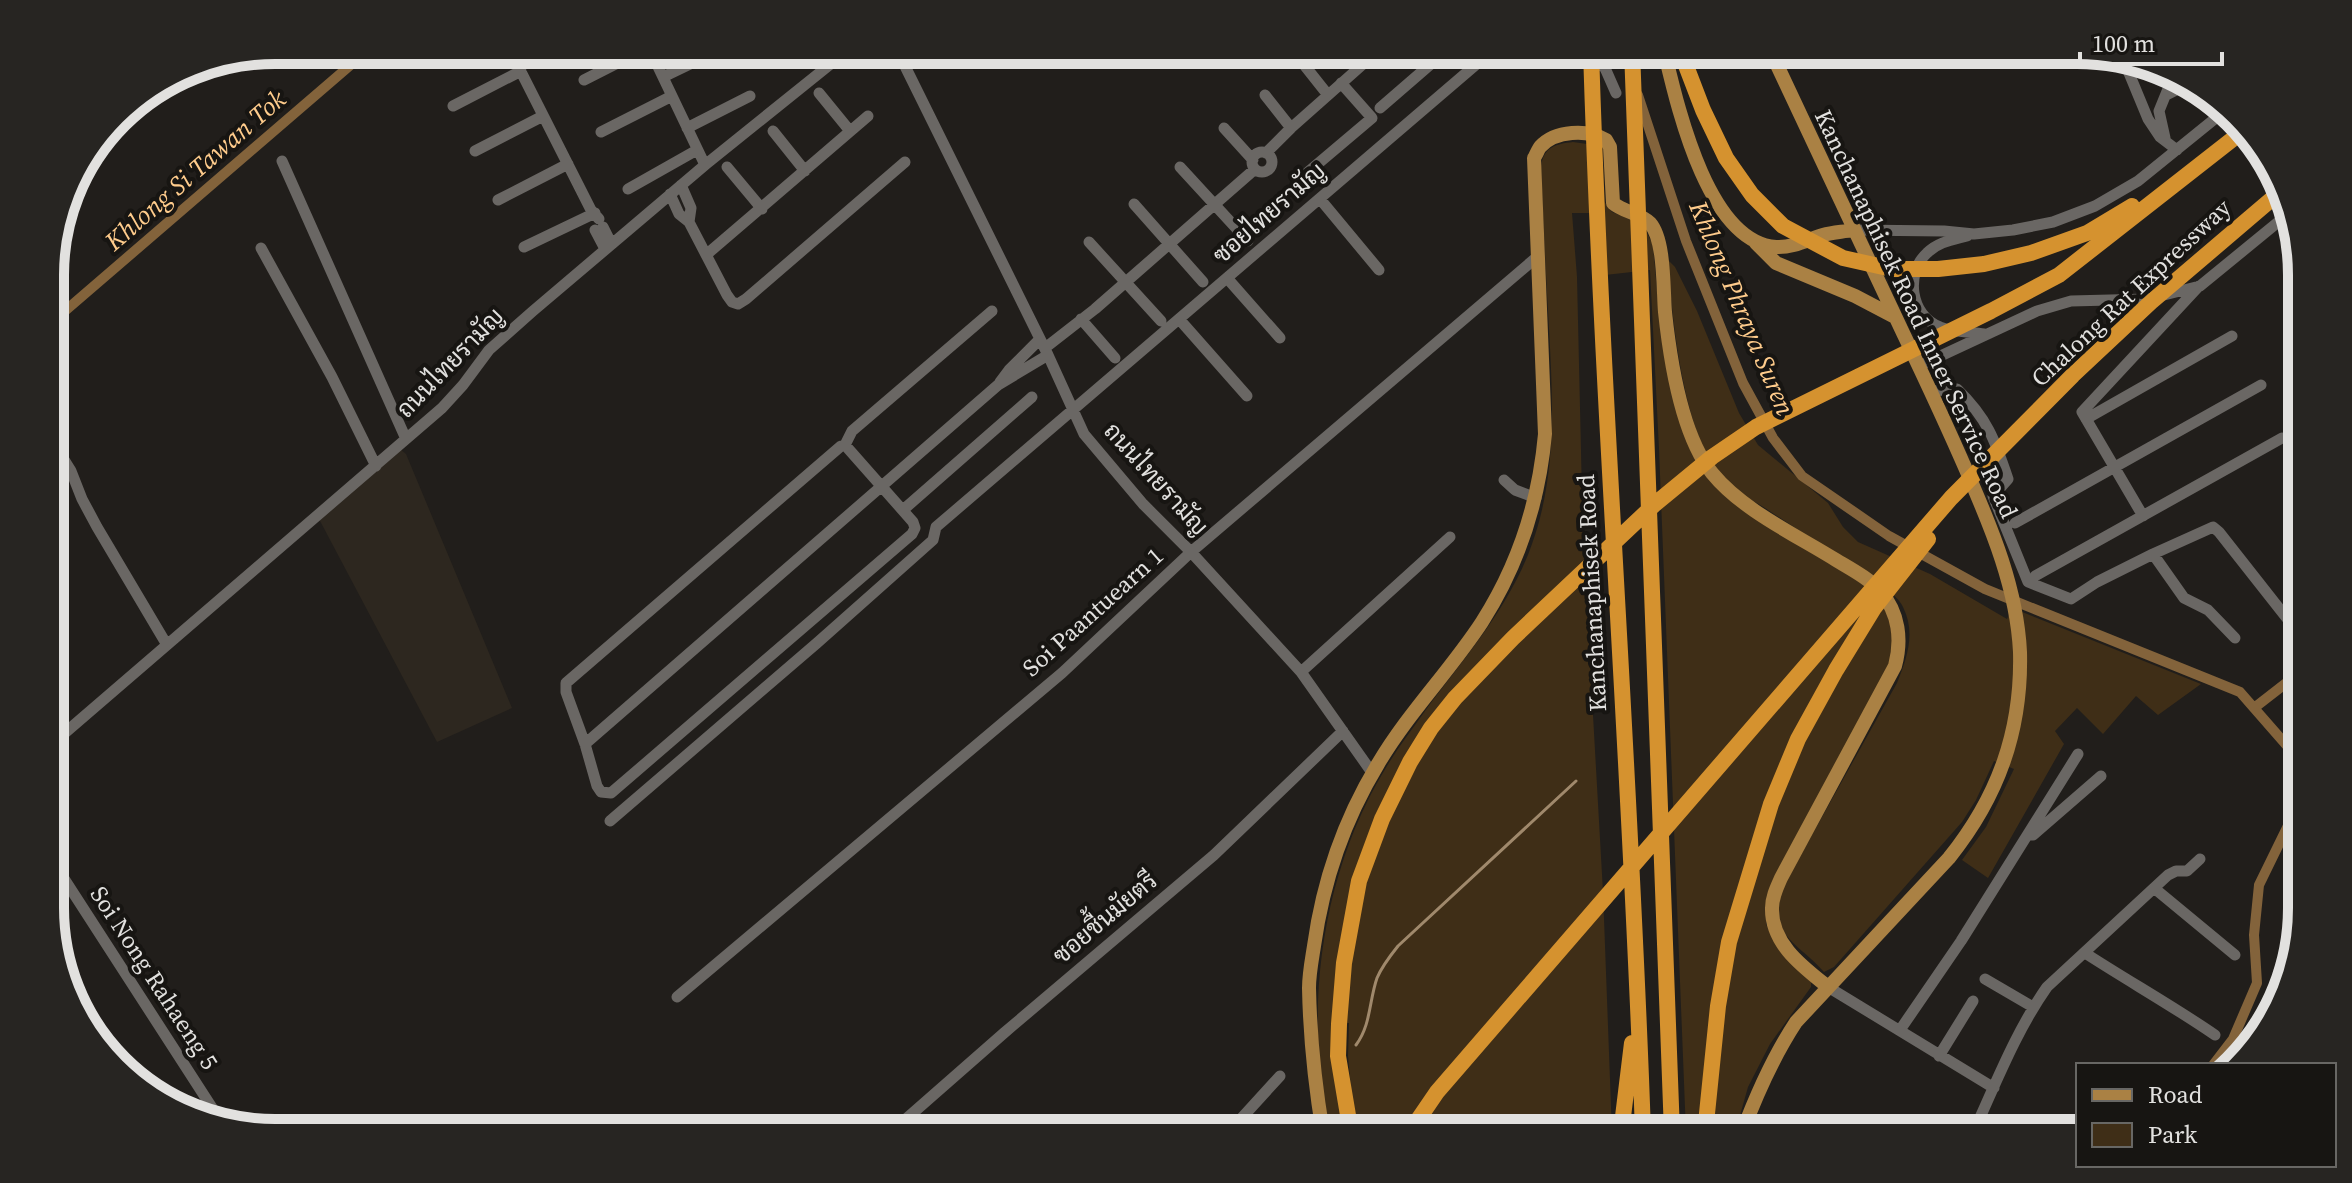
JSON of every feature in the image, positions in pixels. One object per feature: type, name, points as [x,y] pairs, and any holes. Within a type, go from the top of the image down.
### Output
[{"type":"highway","name":"Kanchanaphisek Road","points":[[1591,64],[1596,221],[1643,1119]]},
{"type":"highway","points":[[1633,64],[1671,1119]]},
{"type":"highway","points":[[1685,64],[1726,158],[1752,195],[1783,226],[1843,258],[1892,269],[1938,269],[1984,264],[2031,253],[2087,233],[2191,171]]},
{"type":"highway","name":"Chalong Rat Expressway","points":[[2191,171],[2236,136]]},
{"type":"highway","points":[[1349,1119],[1338,1056],[1339,1024],[1344,963],[1359,881],[1382,819],[1410,762],[1455,698],[1513,638],[1655,504],[1712,457],[1756,427],[2059,275],[2191,171]]},
{"type":"highway","name":"Chalong Rat Expressway","points":[[2017,433],[2151,302],[2273,198]]},
{"type":"highway","points":[[1706,1119],[1718,1006],[1729,942],[1757,844],[1798,739],[1874,608],[2017,433]]},
{"type":"highway","points":[[1416,1119],[1926,526],[2017,433]]},
{"type":"highway","points":[[1623,1119],[1638,989]]},
{"type":"main road","points":[[1667,64],[1676,102],[1699,167],[1712,196],[1730,221],[1776,263],[1855,296],[1895,317]]},
{"type":"main road","name":"Kanchanaphisek Road Inner Service Road","points":[[1747,1119],[1777,1051],[1796,1022],[1969,834],[1996,783],[2012,733],[2019,687],[2017,619],[1992,529],[1933,394],[1776,64]]},
{"type":"main road","points":[[1321,1119],[1313,1071],[1309,985],[1319,909],[1335,854],[1348,821],[1396,737],[1481,623],[1502,588],[1525,538],[1536,498],[1545,434],[1534,158],[1539,147],[1553,138],[1585,132],[1606,140],[1610,147],[1613,203],[1652,225],[1678,383],[1692,439],[1701,457],[1724,486],[1744,503],[1879,590],[1895,618],[1899,648],[1895,666],[1774,895],[1773,918],[1781,940],[1797,962],[1828,987]]},
{"type":"main road","points":[[1754,241],[1775,247],[1794,246],[1827,234],[1853,230]]},
{"type":"street","points":[[517,64],[608,246]]},
{"type":"street","points":[[584,80],[615,64]]},
{"type":"street","points":[[657,64],[705,165]]},
{"type":"street","points":[[663,77],[690,64]]},
{"type":"street","name":"ถนนไทยรามัญ","points":[[64,734],[451,399],[489,350],[608,246],[831,64]]},
{"type":"street","name":"ถนนไทยรามัญ","points":[[904,64],[1043,344],[1084,434],[1143,504],[1301,672],[1373,774]]},
{"type":"street","points":[[1303,64],[1328,95]]},
{"type":"street","points":[[1266,153],[1363,64]]},
{"type":"street","points":[[1380,108],[1431,64]]},
{"type":"street","name":"ซอยไทยรามัญ","points":[[610,821],[933,540],[936,527],[1477,64]]},
{"type":"street","points":[[1600,64],[1605,68],[1616,93]]},
{"type":"street","points":[[453,106],[521,71]]},
{"type":"street","points":[[2128,71],[2148,119],[2160,137],[2177,150]]},
{"type":"street","points":[[1301,178],[1372,118],[1341,83]]},
{"type":"street","points":[[2166,142],[2159,111],[2169,86]]},
{"type":"street","points":[[2166,95],[2176,90]]},
{"type":"street","points":[[819,93],[850,131]]},
{"type":"street","points":[[1265,95],[1291,128]]},
{"type":"street","points":[[601,132],[672,96]]},
{"type":"street","points":[[687,128],[750,96]]},
{"type":"street","points":[[475,151],[543,116]]},
{"type":"street","points":[[706,255],[868,116]]},
{"type":"street","points":[[1984,334],[1938,327],[1923,315],[1914,297],[1913,276],[1924,255],[1939,243],[1974,234],[2053,222],[2095,206],[2138,181],[2217,117]]},
{"type":"street","points":[[998,385],[1009,370],[1081,319],[1214,204],[1254,164],[1259,153],[1271,157],[1271,167],[1263,172],[1254,164],[1224,128]]},
{"type":"street","points":[[773,131],[805,171]]},
{"type":"street","points":[[628,189],[697,150]]},
{"type":"street","points":[[282,161],[406,439]]},
{"type":"street","points":[[670,194],[679,214],[689,222],[732,302],[738,304],[905,162]]},
{"type":"street","points":[[498,200],[568,164]]},
{"type":"street","points":[[727,167],[762,209]]},
{"type":"street","points":[[1180,167],[1248,241]]},
{"type":"street","points":[[681,185],[691,208],[689,222]]},
{"type":"street","points":[[1320,199],[1379,270]]},
{"type":"street","points":[[1134,204],[1203,282]]},
{"type":"street","points":[[524,247],[595,219]]},
{"type":"street","points":[[2143,516],[2082,412],[2200,286],[2281,220]]},
{"type":"street","points":[[1853,230],[1974,234]]},
{"type":"street","points":[[1089,242],[1161,321]]},
{"type":"street","points":[[261,248],[332,377],[376,466]]},
{"type":"street","name":"Soi Paantuearn 1","points":[[677,997],[1062,673],[1191,552],[1537,257]]},
{"type":"street","points":[[1227,278],[1280,338]]},
{"type":"street","points":[[1919,366],[2037,311],[2071,301],[2148,299],[2200,286]]},
{"type":"street","points":[[845,445],[913,522],[915,528],[912,534],[611,793],[601,792],[566,692],[566,683],[845,445],[852,431],[992,311]]},
{"type":"street","points":[[1081,319],[1115,358]]},
{"type":"street","points":[[1179,319],[1247,396]]},
{"type":"street","points":[[2086,419],[2232,336]]},
{"type":"street","points":[[585,744],[1043,344]]},
{"type":"street","points":[[2015,523],[2261,385]]},
{"type":"street","points":[[1933,394],[1957,389],[1972,403],[1994,436],[2008,479],[1993,496],[2028,582],[2071,599],[2097,582],[2213,527],[2288,620]]},
{"type":"street","points":[[903,510],[1032,397]]},
{"type":"street","points":[[2035,576],[2282,438]]},
{"type":"street","points":[[64,460],[97,527],[167,645]]},
{"type":"street","points":[[1504,480],[1515,490],[1536,498]]},
{"type":"street","points":[[1301,672],[1450,537]]},
{"type":"street","points":[[2153,554],[2184,598],[2208,610],[2235,638]]},
{"type":"street","name":"ซอยชื้นมัยตรี","points":[[906,1119],[1214,855],[1343,731]]},
{"type":"street","points":[[1902,1032],[1965,944],[2078,754]]},
{"type":"street","points":[[2030,833],[2101,776]]},
{"type":"street","points":[[1980,1119],[2033,1007],[2047,987],[2168,875],[2187,871],[2200,859]]},
{"type":"street","name":"Soi Nong Rahaeng 5","points":[[64,879],[213,1110]]},
{"type":"street","points":[[2154,888],[2235,955]]},
{"type":"street","points":[[2085,953],[2215,1035]]},
{"type":"street","points":[[1985,979],[2033,1007]]},
{"type":"street","points":[[1828,987],[1994,1088]]},
{"type":"street","points":[[1939,1056],[1973,1001]]},
{"type":"street","points":[[1241,1119],[1280,1076]]},
{"type":"shaded area","points":[[400,449],[406,454],[512,708],[437,742],[319,519]]},
{"type":"green space","points":[[1573,142],[1601,146],[1603,200],[1612,212],[1643,225],[1653,245],[1659,314],[1693,452],[1811,551],[1878,597],[1894,626],[1892,655],[1886,673],[1766,906],[1766,924],[1771,935],[1811,980],[1811,987],[1770,1044],[1748,1087],[1739,1119],[1713,1119],[1714,1098],[1702,1098],[1700,1119],[1685,1119],[1650,270],[1605,275],[1602,213],[1572,213],[1577,277],[1583,538],[1603,892],[1611,1119],[1357,1119],[1348,1056],[1349,1023],[1332,1024],[1345,1119],[1328,1119],[1318,1041],[1318,994],[1332,900],[1345,855],[1362,812],[1389,763],[1499,611],[1523,567],[1540,518],[1546,491],[1552,411],[1541,166],[1551,148]]},
{"type":"green space","points":[[1667,259],[1675,267],[1697,311],[1739,413],[1758,445],[1828,503],[1843,527],[1858,542],[1930,574],[2007,619],[2012,608],[2201,684],[2158,715],[2136,696],[2103,734],[2077,708],[2055,731],[2064,744],[1988,878],[1962,860],[1986,827],[2014,769],[1994,761],[1962,822],[1834,967],[1824,972],[1784,931],[1780,921],[1780,892],[1897,683],[1909,645],[1909,626],[1902,604],[1871,575],[1742,494],[1721,476],[1708,456],[1688,403],[1676,342]]},
{"type":"waterway","name":"Khlong Si Tawan Tok","points":[[64,312],[352,64]]},
{"type":"waterway","name":"Khlong Phraya Suren","points":[[1638,95],[1686,241],[1743,383],[1773,438],[1802,476],[1889,536],[1985,589],[2240,692],[2288,747]]},
{"type":"waterway","points":[[2254,708],[2288,682]]},
{"type":"waterway","points":[[1356,1045],[1367,1021],[1377,978],[1398,946],[1576,781]]},
{"type":"waterway","points":[[2215,1063],[2233,1039],[2257,983],[2254,935],[2259,885],[2288,826]]}]
